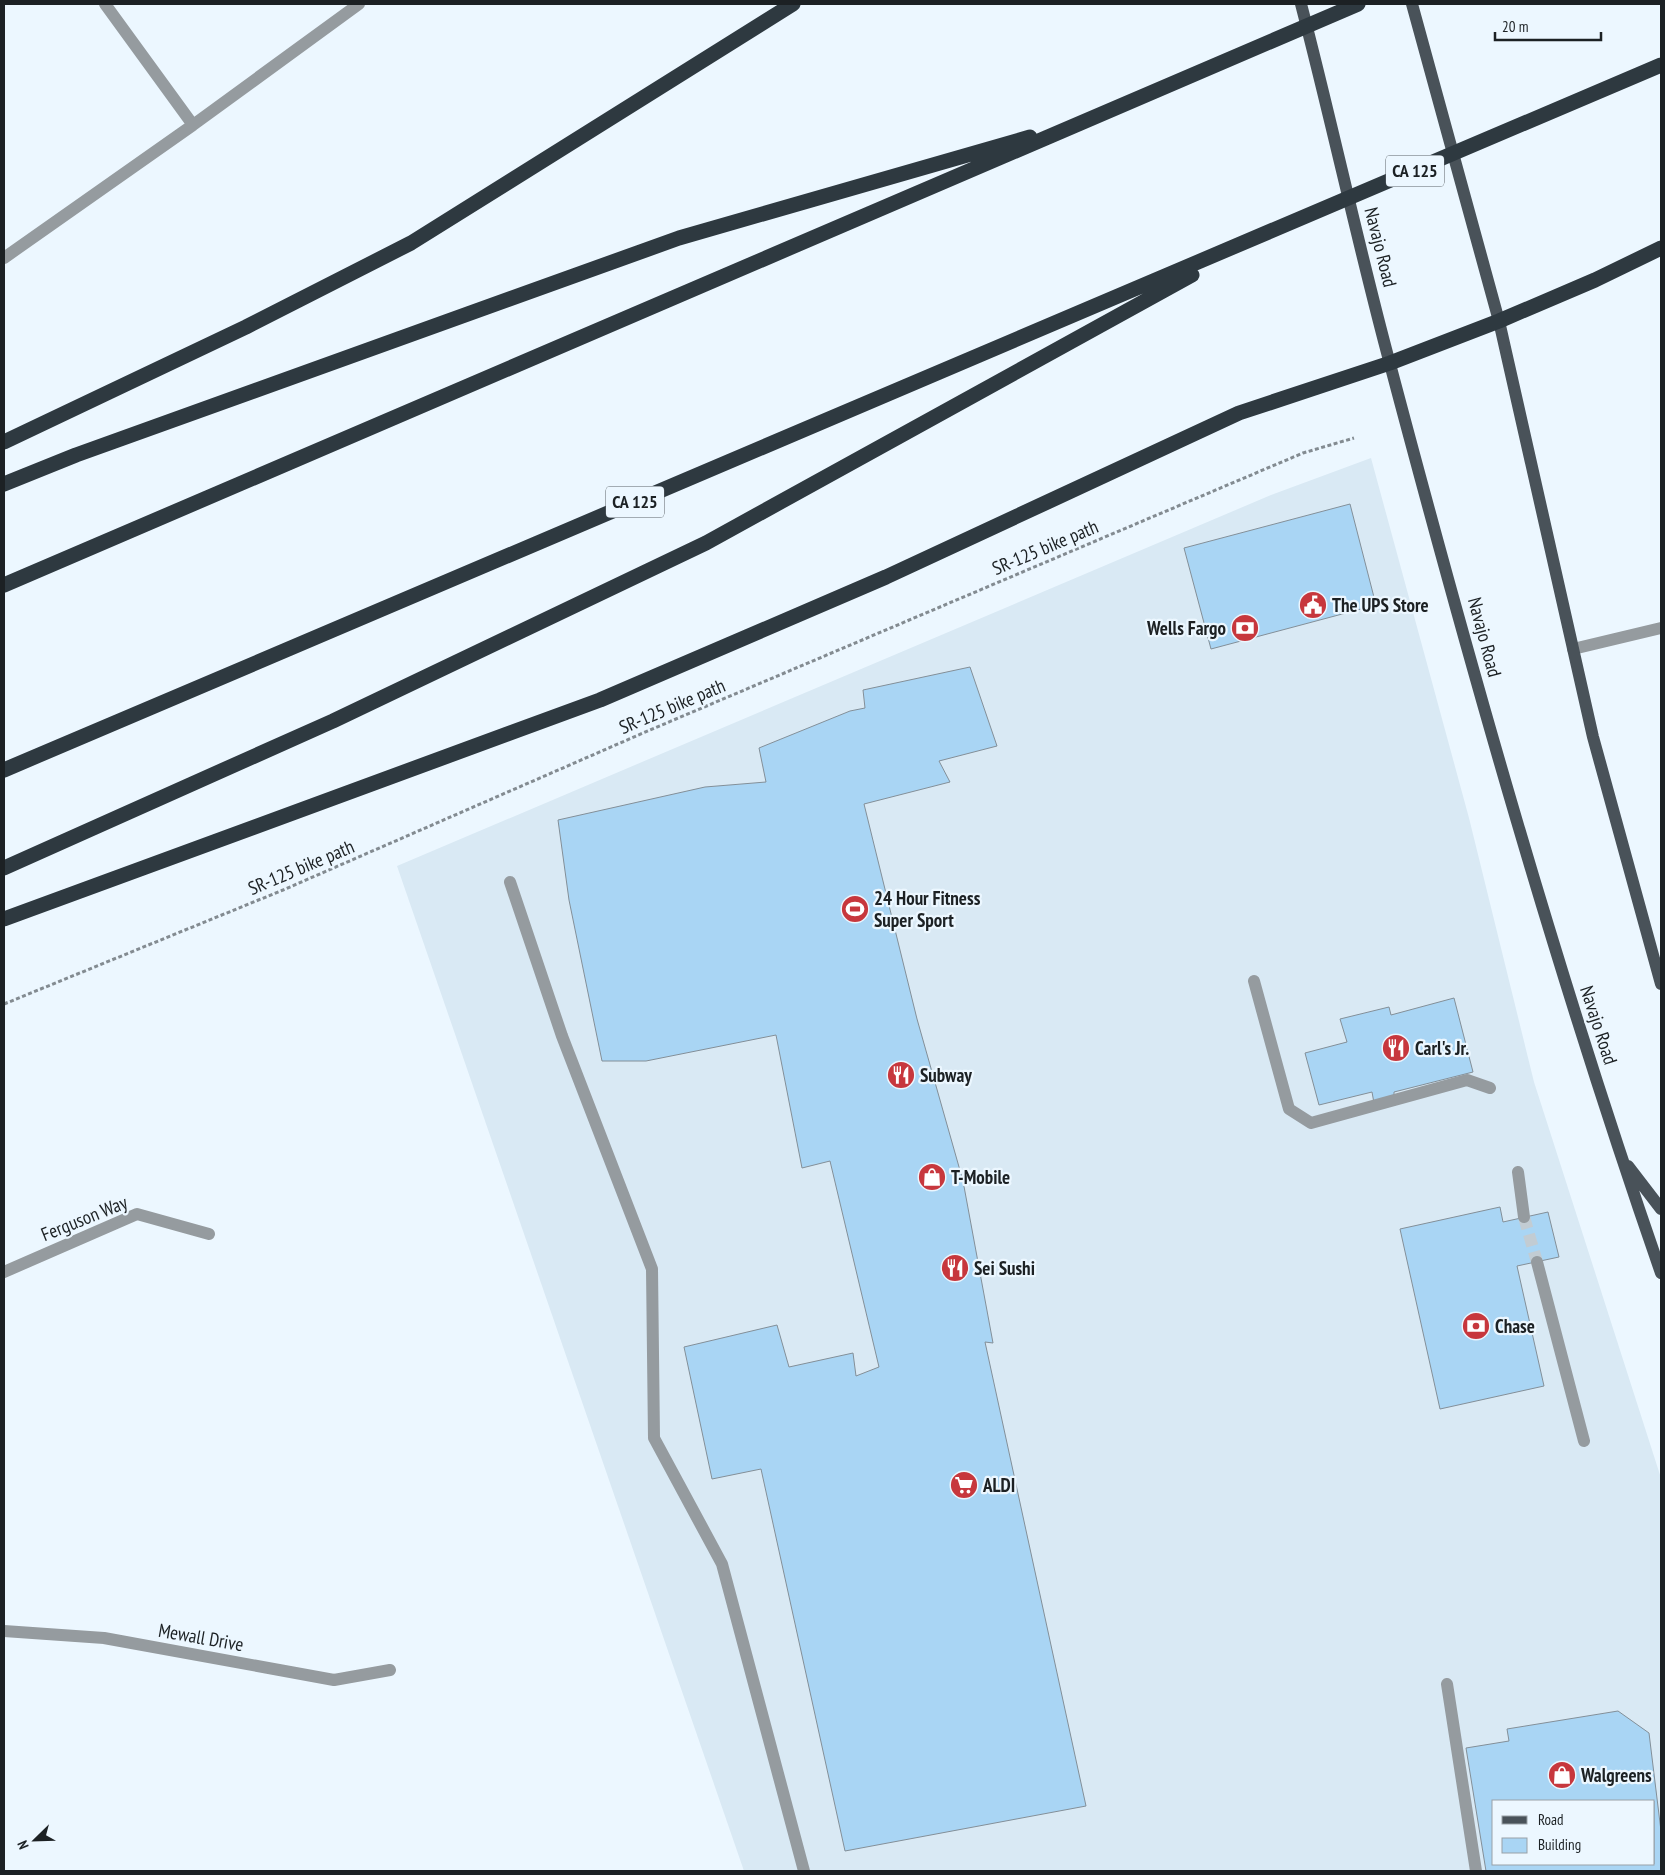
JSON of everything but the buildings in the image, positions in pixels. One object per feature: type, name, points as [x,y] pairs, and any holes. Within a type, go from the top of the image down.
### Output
[{"type":"highway","points":[[4,442],[246,327],[411,243],[793,4]]},
{"type":"highway","points":[[4,585],[1358,4]]},
{"type":"highway","name":"CA 125","points":[[4,770],[1266,235],[1661,65]]},
{"type":"highway","points":[[4,484],[76,455],[679,238],[1092,119]]},
{"type":"highway","points":[[4,868],[333,721],[706,543],[1266,235]]},
{"type":"highway","points":[[4,919],[600,700],[886,577],[1239,413],[1390,363],[1499,321],[1661,248]]},
{"type":"main road","name":"Navajo Road","points":[[1301,4],[1390,363],[1511,804],[1620,1156],[1661,1273]]},
{"type":"main road","points":[[1412,4],[1499,321],[1593,737],[1661,984]]},
{"type":"main road","points":[[1620,1156],[1661,1209]]},
{"type":"street","points":[[105,4],[193,125]]},
{"type":"street","points":[[4,258],[193,125],[360,4]]},
{"type":"street","points":[[1573,649],[1661,628]]},
{"type":"street","points":[[510,882],[562,1036],[652,1269],[654,1438],[722,1564],[804,1871]]},
{"type":"street","points":[[1254,981],[1289,1109],[1311,1123],[1467,1080],[1490,1088]]},
{"type":"street","points":[[1518,1172],[1524,1217]]},
{"type":"street","name":"Ferguson Way","points":[[4,1272],[137,1214],[209,1234]]},
{"type":"street","points":[[1537,1262],[1584,1441]]},
{"type":"street","name":"Mewall Drive","points":[[4,1631],[104,1638],[334,1680],[390,1670]]},
{"type":"street","points":[[1447,1684],[1476,1871]]},
{"type":"path","name":"SR-125 bike path","points":[[4,1004],[283,890],[650,730],[1293,457],[1354,438]]},
{"type":"shaded area","points":[[1371,458],[1469,818],[1534,1082],[1661,1478],[1661,1871],[744,1871],[397,866],[1271,495]]},
{"type":"tunnel","points":[[1524,1217],[1537,1262]]},
{"type":"place","name":"The UPS Store","points":[[1313,605]]},
{"type":"place","name":"Wells Fargo","points":[[1245,628]]},
{"type":"place","name":"24 Hour Fitness Super Sport","points":[[855,909]]},
{"type":"place","name":"Carl's Jr.","points":[[1396,1048]]},
{"type":"place","name":"Subway","points":[[901,1075]]},
{"type":"place","name":"T-Mobile","points":[[932,1177]]},
{"type":"place","name":"Sei Sushi","points":[[955,1268]]},
{"type":"place","name":"Chase","points":[[1476,1326]]},
{"type":"place","name":"ALDI","points":[[964,1485]]},
{"type":"place","name":"Walgreens","points":[[1562,1775]]}]
